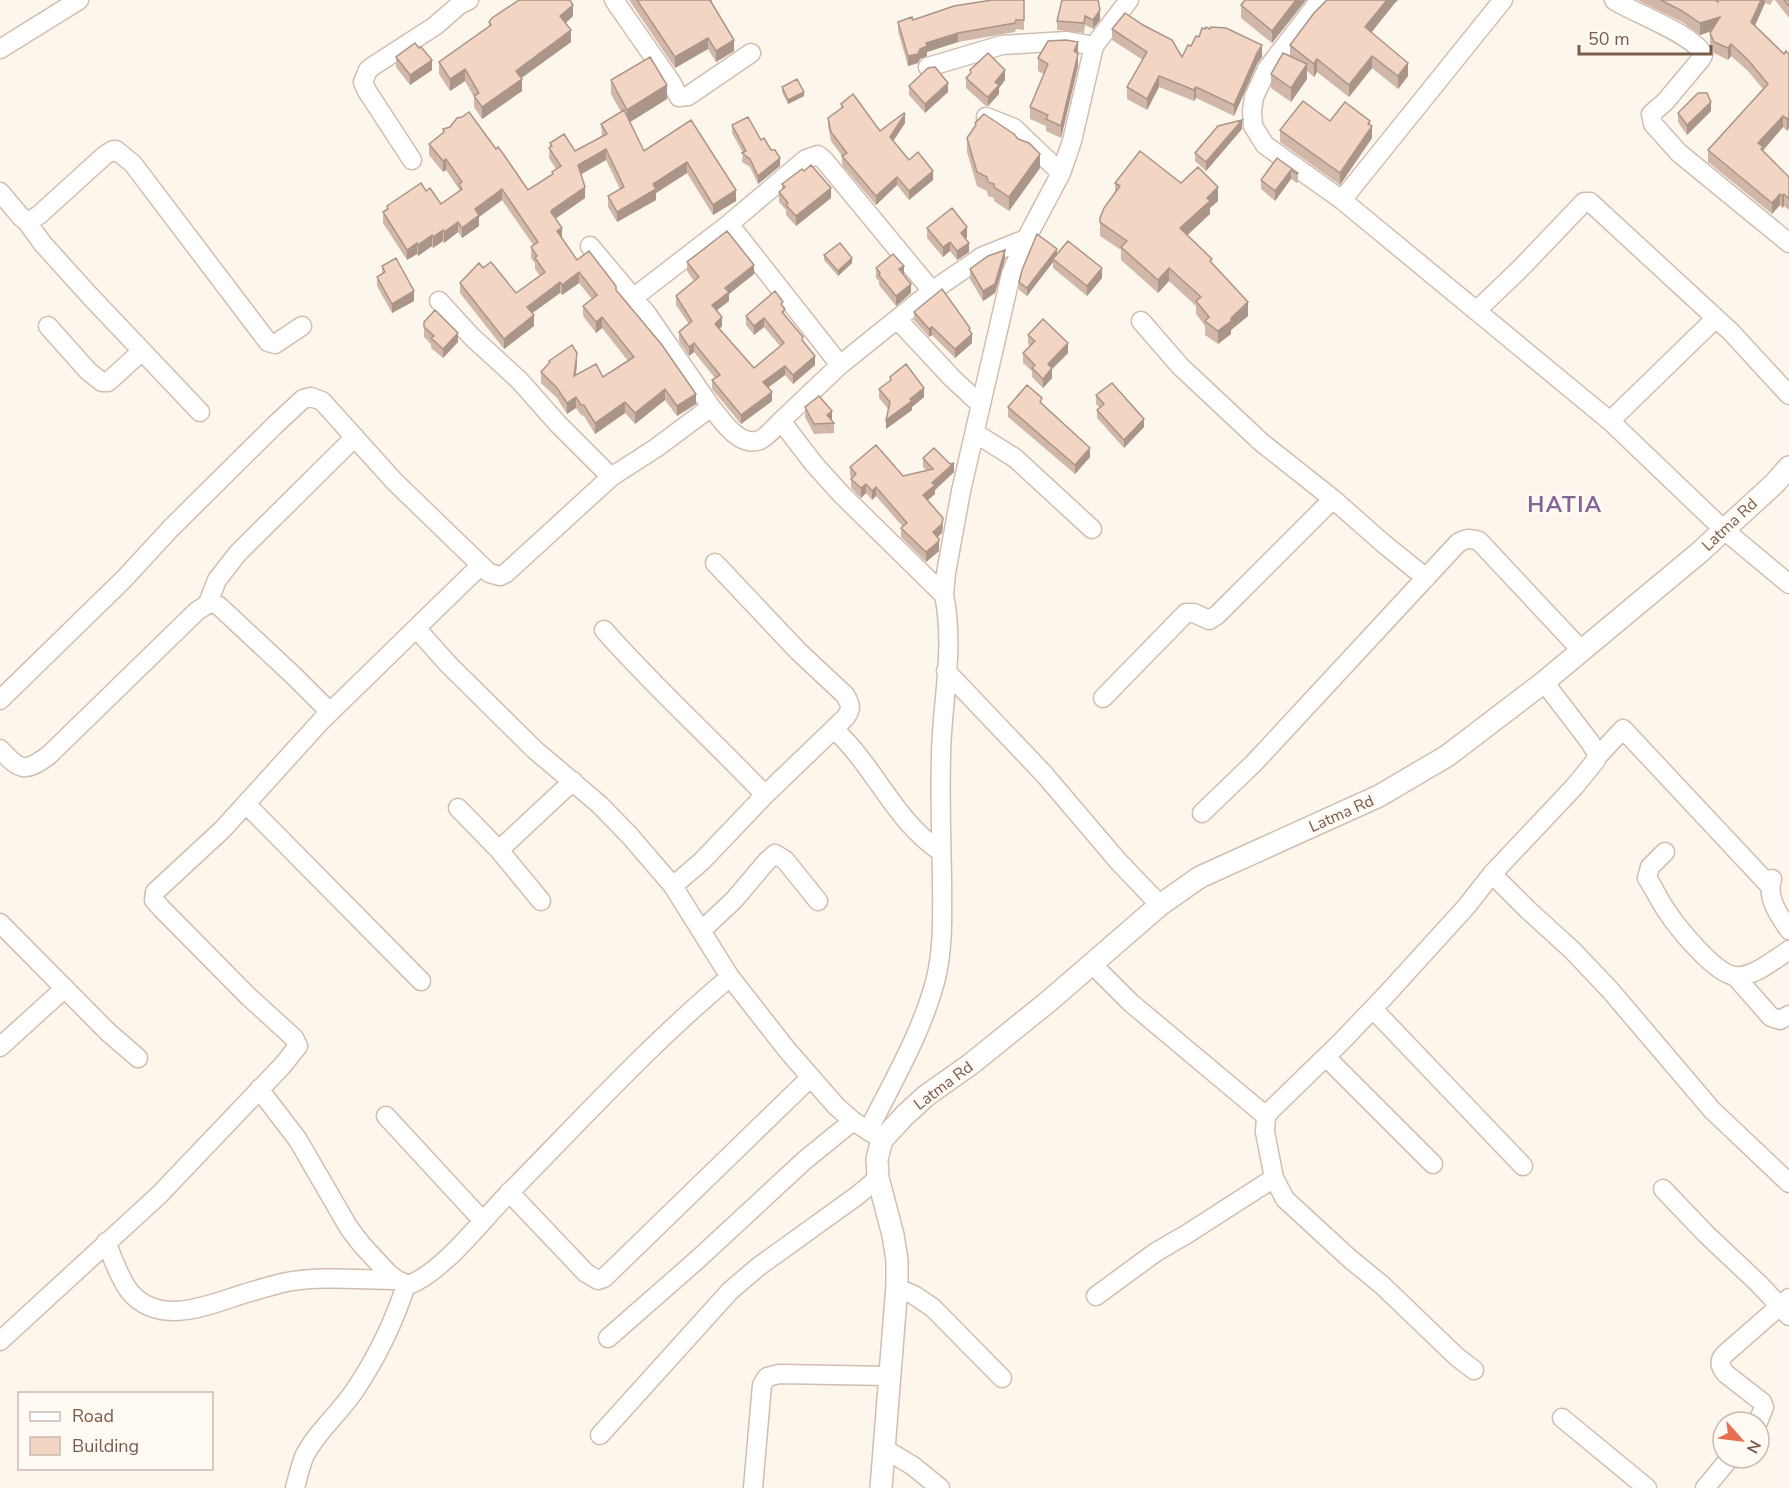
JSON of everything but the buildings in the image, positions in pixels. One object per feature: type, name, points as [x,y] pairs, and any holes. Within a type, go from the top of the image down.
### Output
[{"type":"street","points":[[0,49],[79,0]]},
{"type":"street","points":[[412,160],[367,91],[363,82],[365,75],[373,66],[435,26],[469,0]]},
{"type":"street","points":[[614,0],[679,97],[688,96],[751,54]]},
{"type":"street","points":[[608,1338],[805,1160],[867,1131],[926,1010],[936,980],[943,914],[941,752],[947,608],[944,596],[961,491],[1011,274],[1026,238],[1060,173],[1080,116],[1094,46],[1129,0]]},
{"type":"street","points":[[1320,0],[1267,69],[1254,97],[1252,126],[1265,145],[1342,200],[1610,421],[1724,529],[1789,584]]},
{"type":"street","points":[[1342,200],[1503,0]]},
{"type":"street","points":[[1614,0],[1625,8],[1674,31],[1700,48],[1703,55],[1701,59],[1652,114],[1653,124],[1679,153],[1789,243]]},
{"type":"street","points":[[928,67],[1002,45],[1067,40],[1094,46]]},
{"type":"street","points":[[986,117],[1014,128],[1060,173]]},
{"type":"street","points":[[27,222],[39,215],[108,152],[116,150],[133,164],[145,179],[268,342],[275,344],[302,326]]},
{"type":"street","points":[[633,298],[729,224],[806,159],[818,155],[825,160],[932,291]]},
{"type":"street","points":[[0,192],[54,256],[200,412]]},
{"type":"street","points":[[1476,311],[1587,201],[1593,203],[1634,244],[1716,318],[1789,395]]},
{"type":"street","points":[[729,224],[840,366]]},
{"type":"street","points":[[590,246],[633,298],[711,407],[734,433],[746,440],[760,440],[840,366],[932,291],[983,256],[1026,238]]},
{"type":"street","points":[[439,301],[472,337],[520,381],[558,424],[611,477]]},
{"type":"street","points":[[1610,421],[1716,318]]},
{"type":"street","points":[[898,320],[952,378],[981,405]]},
{"type":"street","points":[[1141,321],[1180,366],[1221,405],[1287,464],[1333,499],[1383,544],[1426,578]]},
{"type":"street","points":[[48,326],[88,371],[102,382],[108,382],[142,351]]},
{"type":"street","points":[[0,700],[124,579],[202,496],[303,399],[316,397],[322,401],[394,481],[480,567],[495,576],[506,573],[611,477],[656,448],[711,407]]},
{"type":"street","points":[[781,421],[814,464],[841,494],[944,596]]},
{"type":"street","points":[[975,433],[1015,458],[1092,529]]},
{"type":"street","points":[[0,749],[12,763],[21,768],[34,766],[49,755],[208,603],[217,580],[238,553],[355,437]]},
{"type":"street","name":"Latma Rd","points":[[867,1131],[905,1115],[1092,964],[1160,904],[1200,877],[1379,796],[1447,756],[1544,682],[1700,552],[1775,483],[1789,467]]},
{"type":"street","points":[[1103,698],[1186,613],[1194,613],[1209,620],[1217,615],[1333,499]]},
{"type":"street","points":[[1202,813],[1254,763],[1458,543],[1465,539],[1472,538],[1479,541],[1582,651]]},
{"type":"street","points":[[673,886],[702,861],[850,711],[850,703],[845,695],[798,651],[715,563]]},
{"type":"street","points":[[0,1341],[159,1195],[298,1046],[298,1042],[162,909],[154,896],[246,804],[330,712],[480,567]]},
{"type":"street","points":[[208,603],[219,606],[330,712]]},
{"type":"street","points":[[416,628],[448,664],[536,750],[573,781],[630,836],[673,886],[730,977],[836,1106],[867,1131],[878,1151],[878,1178],[897,1260],[897,1288],[888,1376],[881,1488]]},
{"type":"street","points":[[604,630],[643,673],[765,795]]},
{"type":"street","points":[[946,671],[1044,774],[1124,868],[1160,904]]},
{"type":"street","points":[[1544,682],[1590,742],[1597,757]]},
{"type":"street","points":[[834,729],[873,774],[907,822],[920,836],[941,852]]},
{"type":"street","points":[[1474,1370],[1457,1357],[1382,1285],[1285,1198],[1274,1178],[1265,1132],[1266,1116],[1373,1009],[1453,922],[1492,874],[1575,786],[1591,768],[1597,757],[1623,729],[1771,883],[1771,894],[1777,911],[1789,930]]},
{"type":"street","points":[[500,850],[573,781]]},
{"type":"street","points":[[246,804],[421,981]]},
{"type":"street","points":[[458,807],[500,850],[541,901]]},
{"type":"street","points":[[1665,852],[1647,873],[1647,878],[1664,909],[1706,958],[1726,973],[1735,976],[1771,1017],[1780,1020],[1789,1015]]},
{"type":"street","points":[[702,930],[734,900],[775,854],[782,857],[793,868],[818,901]]},
{"type":"street","points":[[1492,874],[1572,950],[1610,990],[1712,1110],[1789,1184]]},
{"type":"street","points":[[0,923],[108,1032],[138,1058]]},
{"type":"street","points":[[1735,976],[1757,970],[1789,950]]},
{"type":"street","points":[[1092,964],[1125,998],[1266,1116]]},
{"type":"street","points":[[106,1242],[124,1282],[139,1301],[149,1306],[175,1311],[208,1307],[240,1295],[292,1282],[337,1279],[413,1284],[450,1256],[509,1192],[678,1023],[730,977]]},
{"type":"street","points":[[0,1047],[65,988]]},
{"type":"street","points":[[1373,1009],[1522,1166]]},
{"type":"street","points":[[1326,1057],[1432,1164]]},
{"type":"street","points":[[509,1192],[586,1273],[598,1280],[604,1278],[811,1077]]},
{"type":"street","points":[[259,1089],[298,1140],[349,1228],[362,1245],[401,1282]]},
{"type":"street","points":[[386,1116],[482,1220]]},
{"type":"street","points":[[600,1436],[730,1291],[758,1267],[878,1178]]},
{"type":"street","points":[[1096,1296],[1156,1252],[1274,1178]]},
{"type":"street","points":[[1663,1189],[1706,1234],[1786,1307],[1725,1354],[1720,1362],[1726,1374],[1762,1402],[1763,1410]]},
{"type":"street","points":[[295,1488],[299,1470],[310,1446],[356,1389],[386,1338],[398,1308],[401,1282]]},
{"type":"street","points":[[897,1288],[914,1295],[933,1308],[1002,1378]]},
{"type":"street","points":[[753,1488],[762,1385],[767,1377],[779,1374],[888,1376]]},
{"type":"street","points":[[1562,1418],[1647,1488]]},
{"type":"street","points":[[885,1449],[913,1466],[940,1488]]},
{"type":"street","points":[[1705,1488],[1720,1470]]},
{"type":"district","name":"HATIA","points":[[1565,504]]}]
